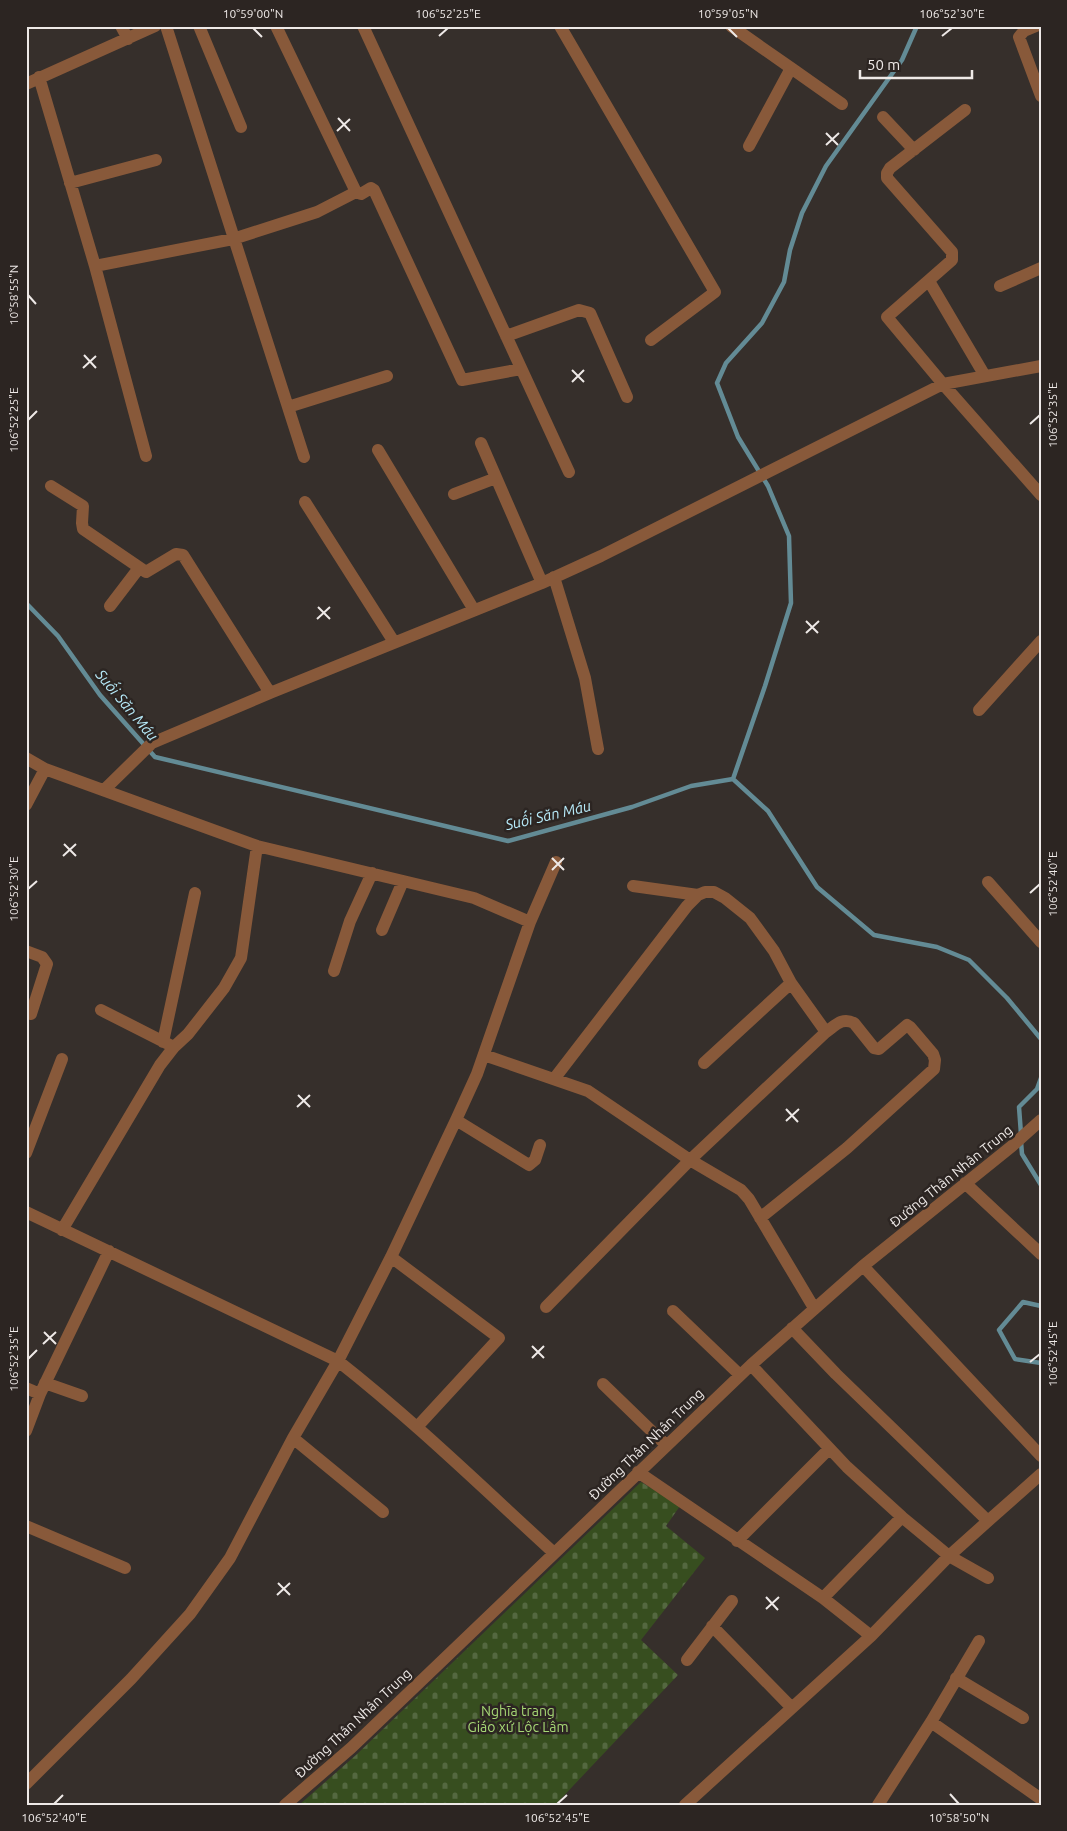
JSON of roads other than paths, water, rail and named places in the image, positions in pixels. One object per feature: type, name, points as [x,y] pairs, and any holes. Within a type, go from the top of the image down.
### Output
[{"type":"street","points":[[121,26],[128,39]]},
{"type":"street","points":[[26,84],[155,26]]},
{"type":"street","points":[[166,26],[304,457]]},
{"type":"street","points":[[198,26],[241,127]]},
{"type":"street","points":[[276,26],[356,192]]},
{"type":"street","points":[[363,26],[569,472]]},
{"type":"street","points":[[560,26],[716,292],[651,340]]},
{"type":"street","points":[[731,26],[842,104]]},
{"type":"street","points":[[1036,26],[1024,31],[1019,37],[1041,96]]},
{"type":"street","points":[[749,146],[791,68]]},
{"type":"street","points":[[39,77],[95,266],[146,456]]},
{"type":"street","points":[[965,110],[890,168],[887,173],[888,178],[952,252],[952,260],[887,317],[1041,495]]},
{"type":"street","points":[[884,117],[914,150]]},
{"type":"street","points":[[70,183],[156,160]]},
{"type":"street","points":[[95,266],[233,239],[317,212],[356,192],[361,194],[371,188],[374,190],[462,380],[521,369]]},
{"type":"street","points":[[1000,286],[1041,268]]},
{"type":"street","points":[[929,281],[985,376]]},
{"type":"street","points":[[506,336],[579,310],[590,313],[627,397]]},
{"type":"street","points":[[104,790],[152,743],[601,556],[943,384],[1041,366]]},
{"type":"street","points":[[288,407],[387,376]]},
{"type":"street","points":[[481,443],[542,582]]},
{"type":"street","points":[[378,450],[474,610]]},
{"type":"street","points":[[454,494],[496,478]]},
{"type":"street","points":[[52,486],[84,506],[83,529],[146,572],[176,554],[182,555],[270,693]]},
{"type":"street","points":[[304,502],[394,642]]},
{"type":"street","points":[[110,606],[139,568]]},
{"type":"street","points":[[554,577],[584,678],[598,749]]},
{"type":"street","points":[[979,710],[1041,641]]},
{"type":"street","points":[[26,758],[45,769],[257,846],[474,898],[530,922]]},
{"type":"street","points":[[26,805],[45,769]]},
{"type":"street","points":[[168,1044],[188,1034],[224,988],[239,962],[257,846]]},
{"type":"street","points":[[26,1784],[131,1679],[190,1614],[230,1558],[293,1438],[338,1361],[391,1257],[456,1120],[477,1074],[530,922],[556,862]]},
{"type":"street","points":[[334,971],[350,921],[372,873]]},
{"type":"street","points":[[382,930],[403,881]]},
{"type":"street","points":[[988,882],[1041,942]]},
{"type":"street","points":[[633,886],[698,895]]},
{"type":"street","points":[[554,1079],[687,906],[698,895],[705,892],[714,892],[725,898],[750,918],[774,951],[791,983],[826,1032]]},
{"type":"street","points":[[62,1230],[160,1065],[168,1044],[195,893]]},
{"type":"street","points":[[26,951],[42,957],[47,964],[31,1014]]},
{"type":"street","points":[[704,1063],[791,983]]},
{"type":"street","points":[[100,1010],[168,1044]]},
{"type":"street","points":[[546,1307],[690,1160],[826,1032],[845,1020],[850,1021],[854,1023],[874,1048],[879,1049],[907,1025],[914,1030],[933,1054],[935,1060],[934,1069],[847,1148],[760,1218]]},
{"type":"street","points":[[484,1055],[588,1091],[690,1160],[741,1190],[814,1308]]},
{"type":"street","points":[[26,1153],[62,1059]]},
{"type":"street","points":[[456,1120],[529,1165],[535,1160],[540,1144]]},
{"type":"street","name":"Đường Thân Nhân Trung","points":[[285,1805],[350,1748],[751,1364],[863,1266],[965,1183],[1037,1128]]},
{"type":"street","points":[[965,1183],[1041,1254]]},
{"type":"street","points":[[26,1212],[338,1361],[417,1427],[554,1553]]},
{"type":"street","points":[[26,1431],[42,1388],[109,1251]]},
{"type":"street","points":[[391,1257],[499,1338],[417,1427]]},
{"type":"street","points":[[863,1266],[1041,1456]]},
{"type":"street","points":[[672,1311],[740,1375]]},
{"type":"street","points":[[792,1328],[836,1374],[988,1521]]},
{"type":"street","points":[[751,1364],[829,1449],[902,1517],[949,1556],[988,1578]]},
{"type":"street","points":[[603,1384],[666,1446]]},
{"type":"street","points":[[26,1388],[42,1388],[82,1396]]},
{"type":"street","points":[[293,1438],[383,1512]]},
{"type":"street","points":[[737,1541],[829,1449]]},
{"type":"street","points":[[638,1472],[823,1598],[871,1636]]},
{"type":"street","points":[[686,1805],[871,1636],[949,1556],[1041,1474]]},
{"type":"street","points":[[823,1598],[902,1517]]},
{"type":"street","points":[[26,1526],[125,1568]]},
{"type":"street","points":[[687,1660],[732,1601]]},
{"type":"street","points":[[712,1626],[792,1708]]},
{"type":"street","points":[[878,1805],[931,1722],[979,1641]]},
{"type":"street","points":[[956,1678],[1023,1718]]},
{"type":"street","points":[[931,1722],[1041,1799]]},
{"type":"waterway","points":[[733,779],[791,603],[789,536],[768,486],[738,437],[717,383],[726,363],[762,323],[784,282],[790,250],[802,213],[826,166],[902,60],[917,26]]},
{"type":"waterway","name":"Suối Săn Máu","points":[[26,603],[58,636],[100,695],[155,757],[508,841],[632,807],[691,786],[733,779],[768,811],[817,887],[874,935],[937,947],[969,960],[1007,998],[1041,1039]]},
{"type":"waterway","name":"Suối Săn Máu","points":[[1021,1134],[1019,1107],[1037,1089],[1041,1078]]},
{"type":"waterway","name":"Suối Săn Máu","points":[[1021,1142],[1022,1154],[1041,1185]]},
{"type":"waterway","name":"Suối Săn Máu","points":[[1041,1306],[1023,1302],[999,1330],[1015,1359],[1041,1363]]},
{"type":"park label","name":"Nghĩa trang Giáo xứ Lộc Lâm","points":[[518,1719]]}]
